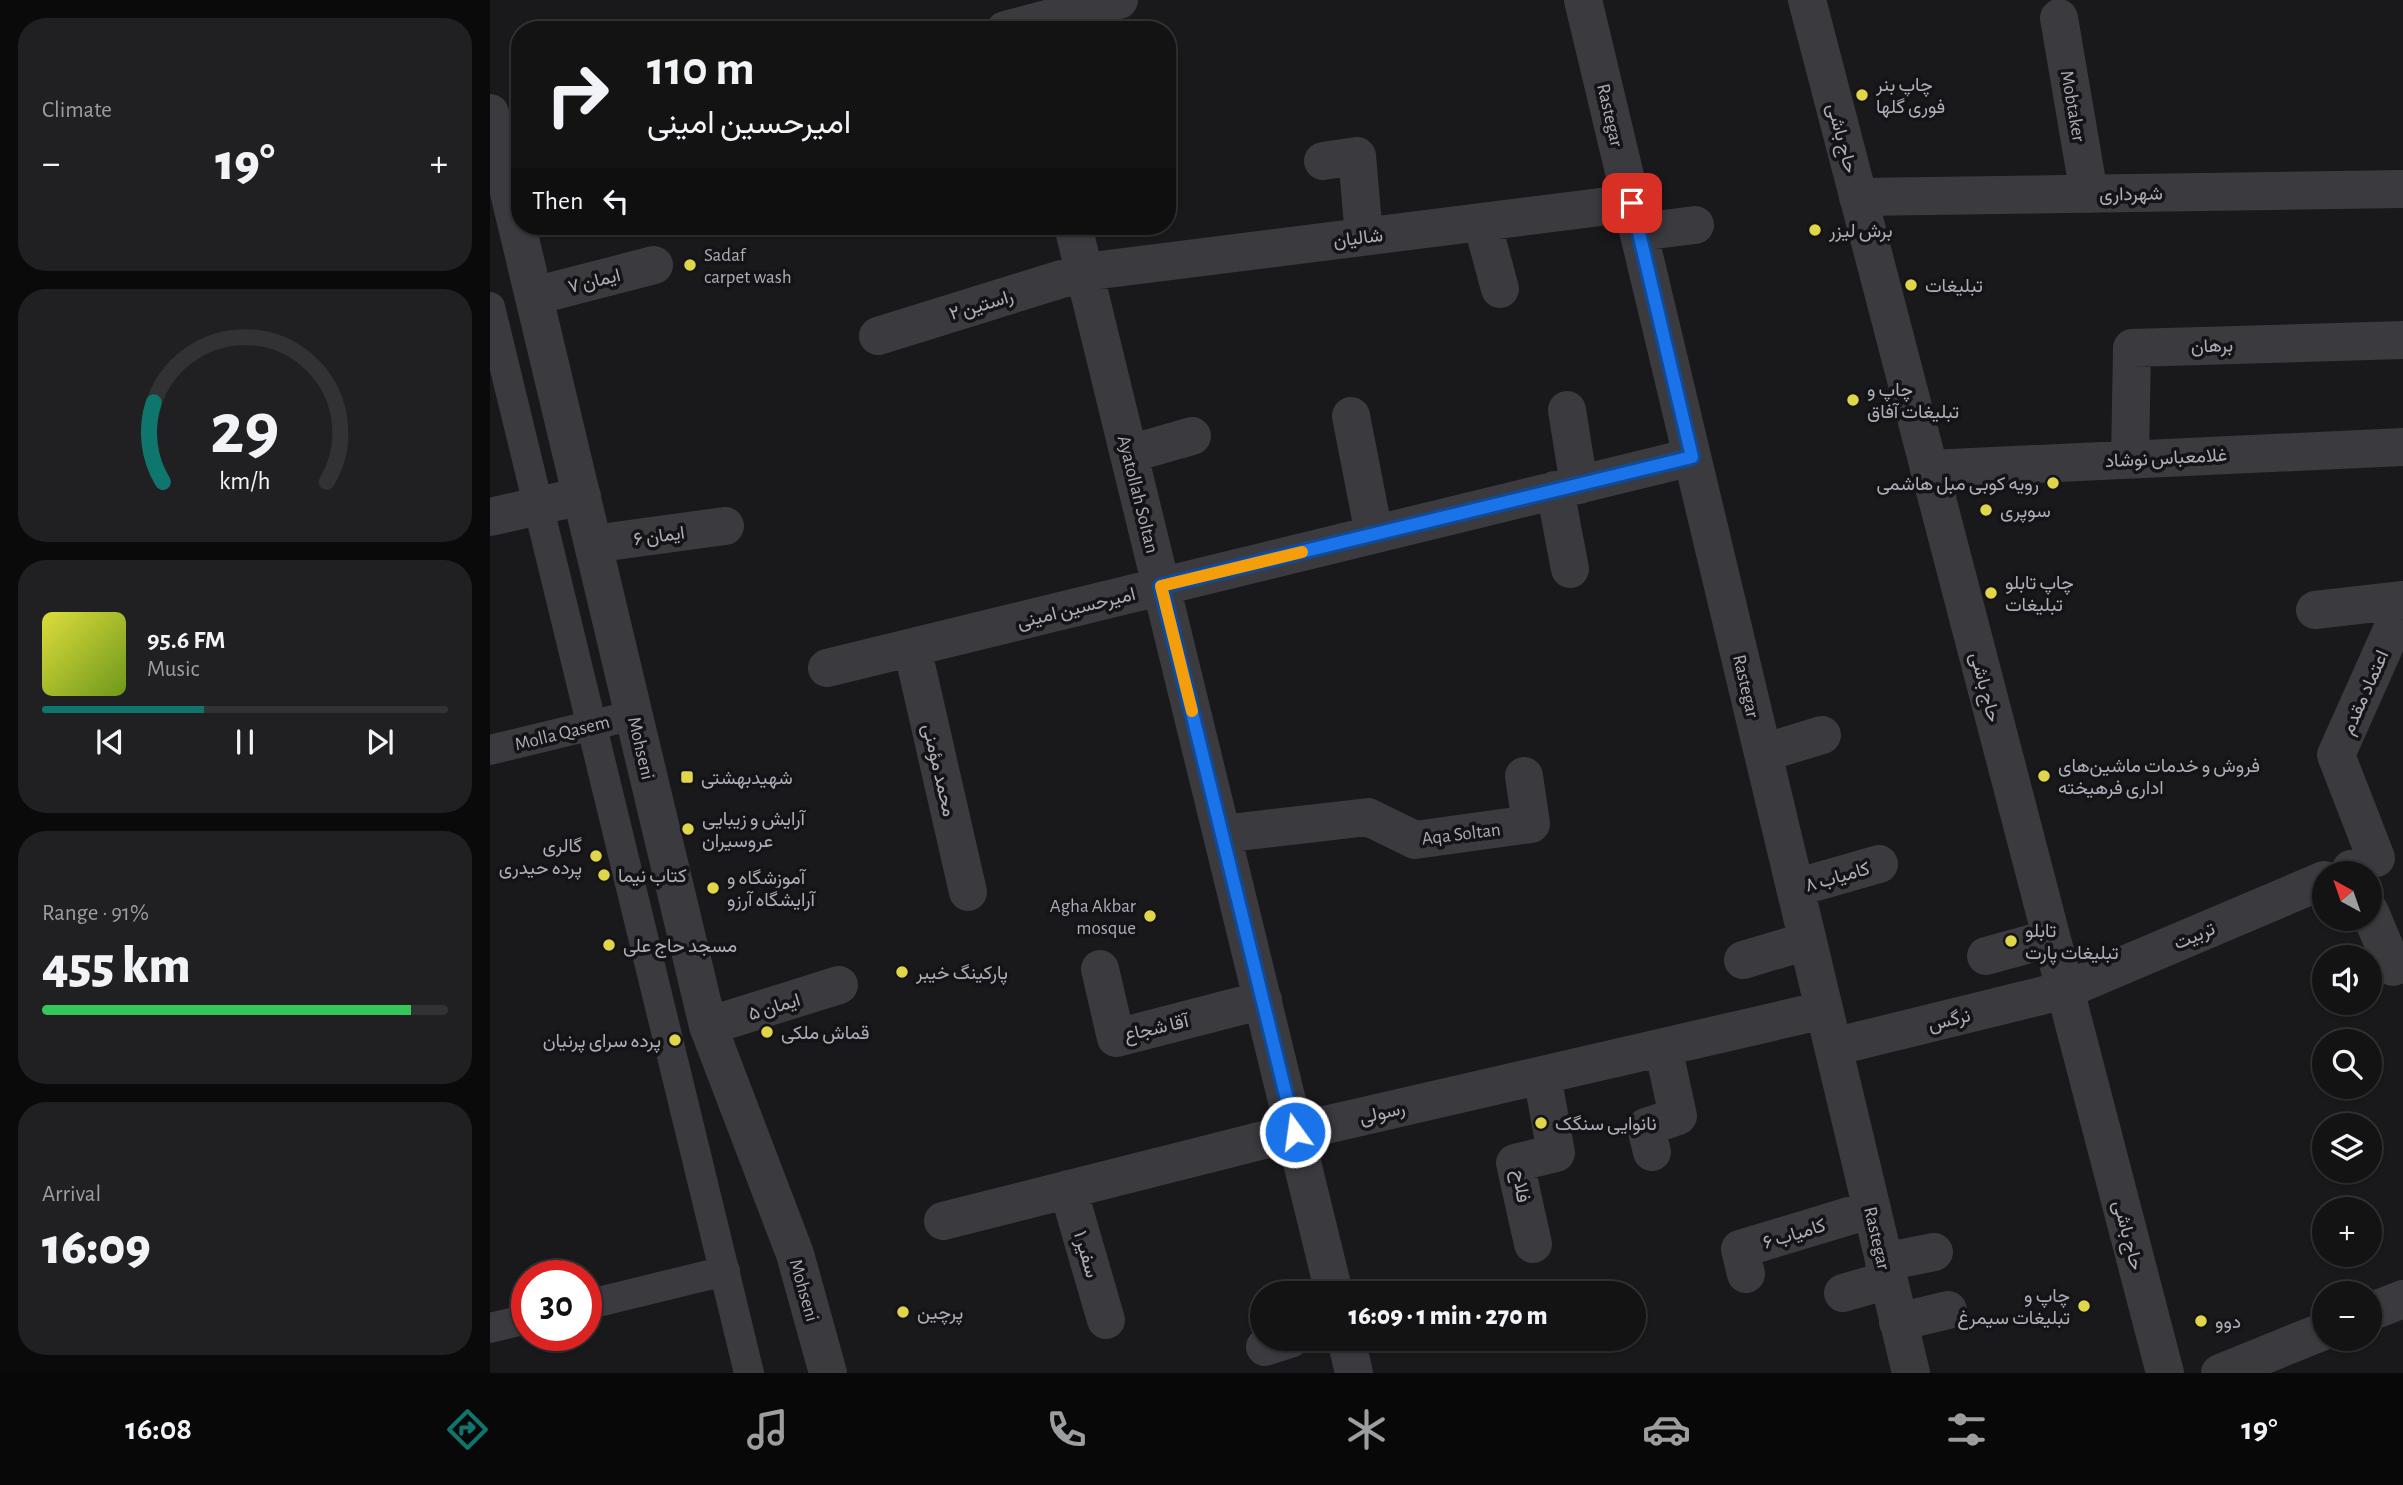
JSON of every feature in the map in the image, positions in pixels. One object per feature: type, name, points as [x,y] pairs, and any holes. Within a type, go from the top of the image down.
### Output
[{"type":"street","points":[[1018,21],[1119,0]]},
{"type":"street","name":"حاج باشی","points":[[1807,0],[2165,1373]]},
{"type":"street","name":"Rastegar","points":[[1585,1],[1898,1322],[1907,1372]]},
{"type":"street","name":"Mobtaker","points":[[2059,18],[2089,194]]},
{"type":"street","name":"Mohseni","points":[[490,113],[511,201]]},
{"type":"street","points":[[1323,161],[1357,156],[1364,236]]},
{"type":"street","name":"شهرداری","points":[[1858,197],[2403,189]]},
{"type":"street","name":"شالیان","points":[[1084,272],[1482,222],[1635,217],[1695,225]]},
{"type":"street","points":[[1482,222],[1500,289]]},
{"type":"street","name":"Mohseni","points":[[519,235],[708,1026],[796,1254],[828,1373]]},
{"type":"street","name":"Ayatollah Soltan","points":[[1075,235],[1331,1281]]},
{"type":"street","name":"ایمان ۷","points":[[534,296],[654,265]]},
{"type":"street","name":"راستین ۲","points":[[878,336],[1084,272]]},
{"type":"street","points":[[490,307],[749,1373]]},
{"type":"street","name":"برهان","points":[[2130,459],[2132,348],[2403,340]]},
{"type":"street","points":[[1567,410],[1570,569]]},
{"type":"street","points":[[1351,416],[1374,534]]},
{"type":"street","points":[[1129,454],[1192,436]]},
{"type":"street","name":"غلامعباس نوشاد","points":[[1929,468],[2403,447]]},
{"type":"street","name":"امیرحسین امینی","points":[[827,668],[1692,457]]},
{"type":"street","points":[[490,517],[582,496]]},
{"type":"street","name":"ایمان ۶","points":[[593,544],[725,526]]},
{"type":"street","points":[[2315,610],[2403,603]]},
{"type":"street","name":"اعتماد مقدم","points":[[2357,861],[2336,755],[2403,603]]},
{"type":"street","name":"محمد مؤمنی","points":[[912,647],[968,892]]},
{"type":"street","name":"Molla Qasem","points":[[490,750],[634,715]]},
{"type":"street","points":[[1763,753],[1822,735]]},
{"type":"street","name":"Aqa Soltan","points":[[1222,834],[1368,817],[1415,840],[1531,824],[1524,776]]},
{"type":"street","name":"کامیاب ۸","points":[[1795,888],[1879,864]]},
{"type":"street","name":"تربیت","points":[[2065,990],[2312,886]]},
{"type":"street","points":[[2378,931],[2393,967]]},
{"type":"street","points":[[1986,956],[2051,938]]},
{"type":"street","points":[[1744,960],[1807,941]]},
{"type":"street","name":"آقا شجاع","points":[[1100,969],[1116,1038],[1263,1000]]},
{"type":"street","name":"ایمان ۵","points":[[708,1026],[839,985]]},
{"type":"street","name":"نرگس","points":[[1833,1047],[2065,990]]},
{"type":"street","name":"رسولی","points":[[943,1221],[1295,1132],[1824,1010]]},
{"type":"street","points":[[1652,1152],[1646,1127],[1678,1116],[1663,1047]]},
{"type":"street","name":"فلاح","points":[[1533,1244],[1515,1163],[1556,1153],[1542,1075]]},
{"type":"street","name":"سفیر ۱","points":[[1068,1189],[1106,1320]]},
{"type":"street","name":"کامیاب ۶","points":[[1746,1273],[1740,1249],[1871,1209]]},
{"type":"street","points":[[1843,1293],[1886,1271],[1934,1252]]},
{"type":"street","points":[[602,1301],[725,1271]]},
{"type":"street","points":[[2382,1307],[2403,1299]]},
{"type":"street","points":[[1898,1322],[1948,1310]]},
{"type":"street","points":[[490,1328],[511,1323]]},
{"type":"street","points":[[2220,1373],[2312,1336]]},
{"type":"street","points":[[1349,1351],[1354,1373]]},
{"type":"slow traffic","points":[[1192,711],[1161,586],[1302,552]]},
{"type":"place","name":"چاپ بنر فوری گلها","points":[[1862,95]]},
{"type":"place","name":"برش لیزر","points":[[1815,230]]},
{"type":"place","name":"Sadaf carpet wash","points":[[690,265]]},
{"type":"place","name":"تبلیغات","points":[[1911,285]]},
{"type":"place","name":"چاپ و تبلیغات آفاق","points":[[1853,400]]},
{"type":"place","name":"رویه کوبی مبل هاشمی","points":[[2053,483]]},
{"type":"place","name":"سوپری","points":[[1986,510]]},
{"type":"place","name":"چاپ تابلو تبلیغات","points":[[1991,593]]},
{"type":"place","name":"فروش و خدمات ماشین‌های اداری فرهیخته","points":[[2044,776]]},
{"type":"place","name":"شهیدبهشتی","points":[[687,777]]},
{"type":"place","name":"آرایش و زیبایی عروسیران","points":[[688,829]]},
{"type":"place","name":"گالری پرده حیدری","points":[[596,856]]},
{"type":"place","name":"کتاب نیما","points":[[604,875]]},
{"type":"place","name":"آموزشگاه و آرایشگاه آرزو","points":[[713,888]]},
{"type":"place","name":"Agha Akbar mosque","points":[[1150,916]]},
{"type":"place","name":"تابلو تبلیغات پارت","points":[[2011,941]]},
{"type":"place","name":"مسجد حاج علی","points":[[609,945]]},
{"type":"place","name":"پارکینگ خیبر","points":[[902,972]]},
{"type":"place","name":"قماش ملکی","points":[[767,1032]]},
{"type":"place","name":"پرده سرای پرنیان","points":[[675,1040]]},
{"type":"place","name":"نانوایی سنگک","points":[[1541,1123]]},
{"type":"place","name":"چاپ و تبلیغات سیمرغ","points":[[2084,1306]]},
{"type":"place","name":"پرچین","points":[[903,1312]]},
{"type":"place","name":"دوو","points":[[2201,1321]]},
{"type":"route","points":[[1295,1132],[1161,586],[1692,457],[1632,203]]}]
